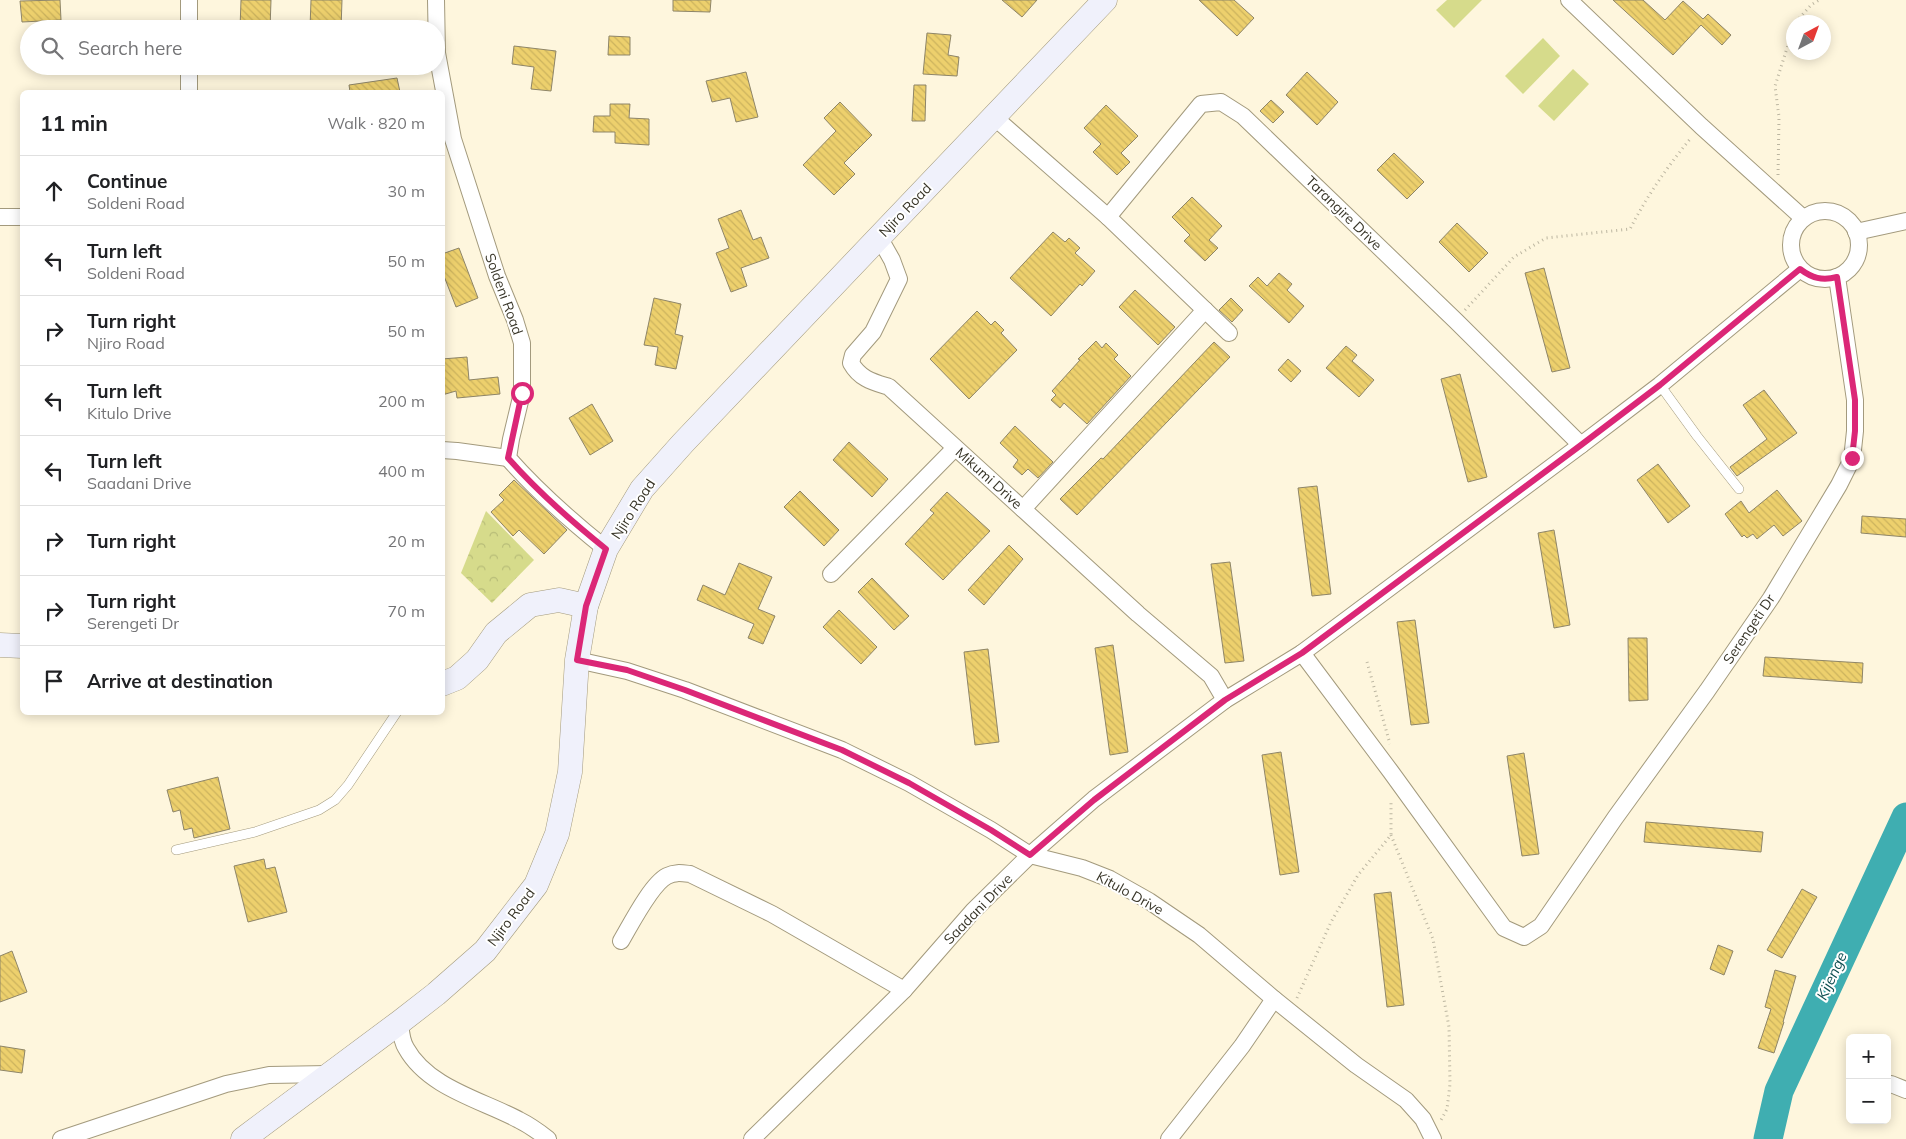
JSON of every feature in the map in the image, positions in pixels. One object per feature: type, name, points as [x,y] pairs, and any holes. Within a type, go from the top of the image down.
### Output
[{"type":"street","points":[[189,0],[189,20]]},
{"type":"street","name":"Soldeni Road","points":[[436,0],[436,20]]},
{"type":"street","name":"Njiro Road","points":[[243,1139],[400,1022],[486,951],[536,885],[557,834],[567,790],[570,772],[577,660],[586,606],[606,549],[642,489],[683,442],[1104,0]]},
{"type":"street","points":[[1569,0],[1701,126],[1803,218]]},
{"type":"street","points":[[189,75],[189,90]]},
{"type":"street","name":"Soldeni Road","points":[[441,75],[443,90]]},
{"type":"street","name":"Soldeni Road","points":[[445,99],[452,139],[497,276],[522,343],[522,393],[508,458]]},
{"type":"street","name":"Tarangire Drive","points":[[1108,216],[1201,104],[1221,102],[1243,116],[1456,320],[1581,445]]},
{"type":"street","points":[[994,117],[1108,216],[1229,333]]},
{"type":"street","points":[[1833,212],[1843,216],[1850,223],[1856,232],[1859,242],[1858,254],[1854,264],[1846,272],[1827,280],[1817,279],[1800,269],[1793,259],[1790,248],[1791,237],[1796,226],[1803,218],[1812,213],[1833,212]]},
{"type":"street","points":[[0,217],[20,217]]},
{"type":"street","points":[[1856,232],[1906,221]]},
{"type":"street","name":"Mikumi Drive","points":[[879,237],[892,260],[899,279],[873,332],[853,355],[851,363],[856,371],[864,378],[889,387],[1138,614],[1211,676],[1225,700]]},
{"type":"street","name":"Saadani Drive","points":[[752,1139],[904,990],[973,912],[1030,855],[1094,800],[1225,700],[1302,653],[1581,445],[1660,385],[1800,269]]},
{"type":"street","name":"Serengeti Dr","points":[[1391,772],[1504,928],[1524,937],[1541,926],[1615,818],[1707,691],[1795,560],[1852,458],[1855,431],[1855,400],[1837,277]]},
{"type":"street","points":[[1023,509],[1205,310]]},
{"type":"street","points":[[831,574],[956,448]]},
{"type":"street","points":[[445,450],[508,458],[535,489],[606,549]]},
{"type":"street","points":[[445,683],[457,678],[477,660],[496,632],[530,605],[559,600],[586,606]]},
{"type":"street","points":[[0,645],[20,646]]},
{"type":"street","points":[[1302,653],[1391,772]]},
{"type":"street","name":"Kitulo Drive","points":[[577,660],[627,670],[842,750],[909,783],[991,830],[1030,855],[1088,870],[1110,879],[1149,900],[1200,935],[1274,999],[1356,1064],[1406,1100],[1423,1119],[1432,1139]]},
{"type":"street","points":[[621,941],[645,900],[665,877],[678,873],[690,874],[772,914],[904,990]]},
{"type":"street","points":[[1169,1139],[1242,1046],[1274,999]]},
{"type":"street","points":[[400,1022],[405,1048],[414,1061],[424,1069],[456,1091],[518,1120],[548,1139]]},
{"type":"street","points":[[61,1139],[226,1084],[269,1075],[329,1074]]},
{"type":"lane","points":[[1660,385],[1739,489]]},
{"type":"lane","points":[[176,850],[255,832],[319,810],[335,800],[348,785],[396,715]]},
{"type":"path","points":[[1802,15],[1811,5],[1819,0]]},
{"type":"path","points":[[1778,196],[1779,117],[1775,86],[1786,51]]},
{"type":"path","points":[[1456,320],[1514,257],[1546,238],[1630,229],[1647,197],[1668,166],[1701,126]]},
{"type":"path","points":[[1366,662],[1389,739],[1391,836],[1433,939],[1449,1027],[1450,1084],[1447,1109],[1432,1139]]},
{"type":"path","points":[[1291,1012],[1331,922],[1358,875],[1391,836]]},
{"type":"green space","points":[[1447,0],[1482,0],[1454,28],[1436,10]]},
{"type":"green space","points":[[1543,38],[1560,56],[1523,94],[1505,76]]},
{"type":"green space","points":[[1573,69],[1589,84],[1554,121],[1538,106]]},
{"type":"green space","points":[[486,511],[534,560],[492,603],[461,573]]},
{"type":"building","points":[[60,0],[61,20],[22,20],[20,1]]},
{"type":"building","points":[[241,0],[271,0],[270,20],[240,20]]},
{"type":"building","points":[[311,0],[342,0],[341,20],[310,20]]},
{"type":"building","points":[[673,0],[711,0],[710,12],[673,11]]},
{"type":"building","points":[[1002,0],[1037,0],[1022,17]]},
{"type":"building","points":[[1199,0],[1234,0],[1254,18],[1237,36]]},
{"type":"building","points":[[1613,0],[1643,0],[1665,20],[1683,1],[1703,19],[1708,14],[1731,35],[1722,45],[1701,25],[1673,55]]},
{"type":"building","points":[[927,33],[951,35],[948,55],[959,57],[957,76],[923,74]]},
{"type":"building","points":[[609,36],[630,37],[630,55],[608,55]]},
{"type":"building","points":[[514,46],[556,51],[551,91],[531,89],[534,67],[512,64]]},
{"type":"building","points":[[746,72],[758,117],[736,122],[730,98],[712,102],[706,81]]},
{"type":"building","points":[[1307,72],[1338,102],[1317,125],[1286,95]]},
{"type":"building","points":[[397,78],[400,90],[350,90],[349,85]]},
{"type":"building","points":[[914,85],[926,85],[925,121],[912,121]]},
{"type":"building","points":[[1271,100],[1284,112],[1273,123],[1260,111]]},
{"type":"building","points":[[840,102],[872,135],[844,163],[855,174],[834,195],[803,165],[836,131],[824,118]]},
{"type":"building","points":[[610,104],[630,104],[629,118],[649,119],[649,145],[615,143],[615,132],[593,132],[594,116],[610,116]]},
{"type":"building","points":[[1106,105],[1138,136],[1121,153],[1130,162],[1117,175],[1093,152],[1101,144],[1084,128]]},
{"type":"building","points":[[1394,153],[1424,182],[1407,199],[1377,170]]},
{"type":"building","points":[[1192,197],[1222,226],[1209,240],[1218,248],[1205,261],[1184,241],[1190,235],[1172,217]]},
{"type":"building","points":[[741,210],[753,240],[761,237],[769,258],[741,268],[747,286],[731,292],[716,253],[729,248],[718,219]]},
{"type":"building","points":[[1457,223],[1488,253],[1469,272],[1439,242]]},
{"type":"building","points":[[1053,232],[1065,242],[1069,238],[1080,248],[1075,253],[1095,271],[1082,286],[1080,284],[1051,316],[1010,278]]},
{"type":"building","points":[[459,248],[478,298],[456,307],[445,279],[445,253]]},
{"type":"building","points":[[1544,268],[1570,368],[1552,372],[1525,273]]},
{"type":"building","points":[[1279,273],[1292,284],[1287,290],[1304,306],[1289,323],[1249,286],[1258,277],[1267,286]]},
{"type":"building","points":[[1135,290],[1175,327],[1158,345],[1119,307]]},
{"type":"building","points":[[654,298],[681,304],[675,334],[683,336],[676,369],[655,365],[658,347],[644,345]]},
{"type":"building","points":[[1231,298],[1243,310],[1232,322],[1219,310]]},
{"type":"building","points":[[977,311],[991,325],[995,321],[1004,330],[1001,333],[1017,350],[969,399],[930,359]]},
{"type":"building","points":[[1096,341],[1102,348],[1106,343],[1118,355],[1114,359],[1131,376],[1087,424],[1064,403],[1060,408],[1051,400],[1056,395],[1052,391],[1080,360],[1078,359]]},
{"type":"building","points":[[1214,342],[1230,357],[1077,515],[1060,499],[1101,458],[1103,459]]},
{"type":"building","points":[[1346,346],[1357,355],[1352,361],[1374,380],[1359,397],[1326,368]]},
{"type":"building","points":[[467,357],[469,380],[498,377],[500,394],[457,398],[456,391],[445,394],[445,359]]},
{"type":"building","points":[[1288,359],[1301,371],[1291,382],[1278,370]]},
{"type":"building","points":[[1460,374],[1487,477],[1468,482],[1441,379]]},
{"type":"building","points":[[1764,390],[1797,433],[1737,476],[1730,467],[1767,439],[1743,405]]},
{"type":"building","points":[[592,404],[613,441],[590,455],[569,418]]},
{"type":"building","points":[[1015,426],[1053,462],[1038,478],[1028,469],[1022,475],[1013,467],[1018,460],[1000,443]]},
{"type":"building","points":[[849,442],[888,479],[872,497],[833,460]]},
{"type":"building","points":[[1658,464],[1690,506],[1668,523],[1637,480]]},
{"type":"building","points":[[514,480],[567,530],[544,554],[519,530],[513,536],[491,512],[504,500],[499,495]]},
{"type":"building","points":[[1317,486],[1331,594],[1312,596],[1298,488]]},
{"type":"building","points":[[1777,490],[1802,521],[1783,536],[1774,525],[1757,539],[1753,534],[1747,538],[1744,535],[1742,537],[1725,514],[1741,501],[1749,513]]},
{"type":"building","points":[[800,491],[839,530],[824,546],[784,507]]},
{"type":"building","points":[[947,492],[990,531],[943,580],[905,544],[934,513],[930,510]]},
{"type":"building","points":[[1862,516],[1906,519],[1906,537],[1861,533]]},
{"type":"building","points":[[1554,530],[1570,625],[1554,628],[1538,533]]},
{"type":"building","points":[[1009,545],[1023,559],[984,605],[968,590]]},
{"type":"building","points":[[1230,562],[1244,661],[1225,663],[1211,564]]},
{"type":"building","points":[[739,563],[772,577],[758,609],[775,616],[763,644],[748,638],[754,624],[697,600],[703,585],[725,595]]},
{"type":"building","points":[[872,578],[909,616],[894,630],[858,592]]},
{"type":"building","points":[[839,610],[877,647],[861,664],[823,627]]},
{"type":"building","points":[[1415,620],[1429,723],[1411,725],[1397,622]]},
{"type":"building","points":[[1628,638],[1647,638],[1648,700],[1629,701]]},
{"type":"building","points":[[1113,645],[1128,752],[1110,755],[1095,648]]},
{"type":"building","points":[[988,649],[999,742],[975,745],[964,652]]},
{"type":"building","points":[[1765,657],[1863,663],[1862,683],[1763,676]]},
{"type":"building","points":[[1281,752],[1299,872],[1280,875],[1262,755]]},
{"type":"building","points":[[1524,753],[1539,854],[1522,856],[1507,756]]},
{"type":"building","points":[[218,777],[230,829],[194,838],[192,828],[184,830],[180,810],[173,812],[167,790]]},
{"type":"building","points":[[1646,822],[1763,832],[1761,852],[1644,842]]},
{"type":"building","points":[[264,859],[266,869],[275,867],[287,912],[248,922],[234,866]]},
{"type":"building","points":[[1802,889],[1817,897],[1782,958],[1767,950]]},
{"type":"building","points":[[1391,892],[1404,1005],[1387,1007],[1374,894]]},
{"type":"building","points":[[1718,945],[1733,951],[1724,975],[1710,969]]},
{"type":"building","points":[[12,951],[27,992],[0,1002],[0,956]]},
{"type":"building","points":[[1775,970],[1796,976],[1774,1053],[1758,1048],[1771,1009],[1765,1007]]},
{"type":"building","points":[[0,1046],[25,1050],[22,1073],[0,1070]]},
{"type":"waterway","name":"Kijenge","points":[[1768,1139],[1779,1091],[1906,817]]},
{"type":"route","points":[[522,393],[508,458],[535,489],[606,549],[586,606],[577,660],[627,670],[764,719],[842,750],[909,783],[991,830],[1030,855],[1094,800],[1225,700],[1302,653],[1660,385],[1800,269],[1817,279],[1827,280],[1837,277],[1855,400],[1855,431],[1852,458]]}]
